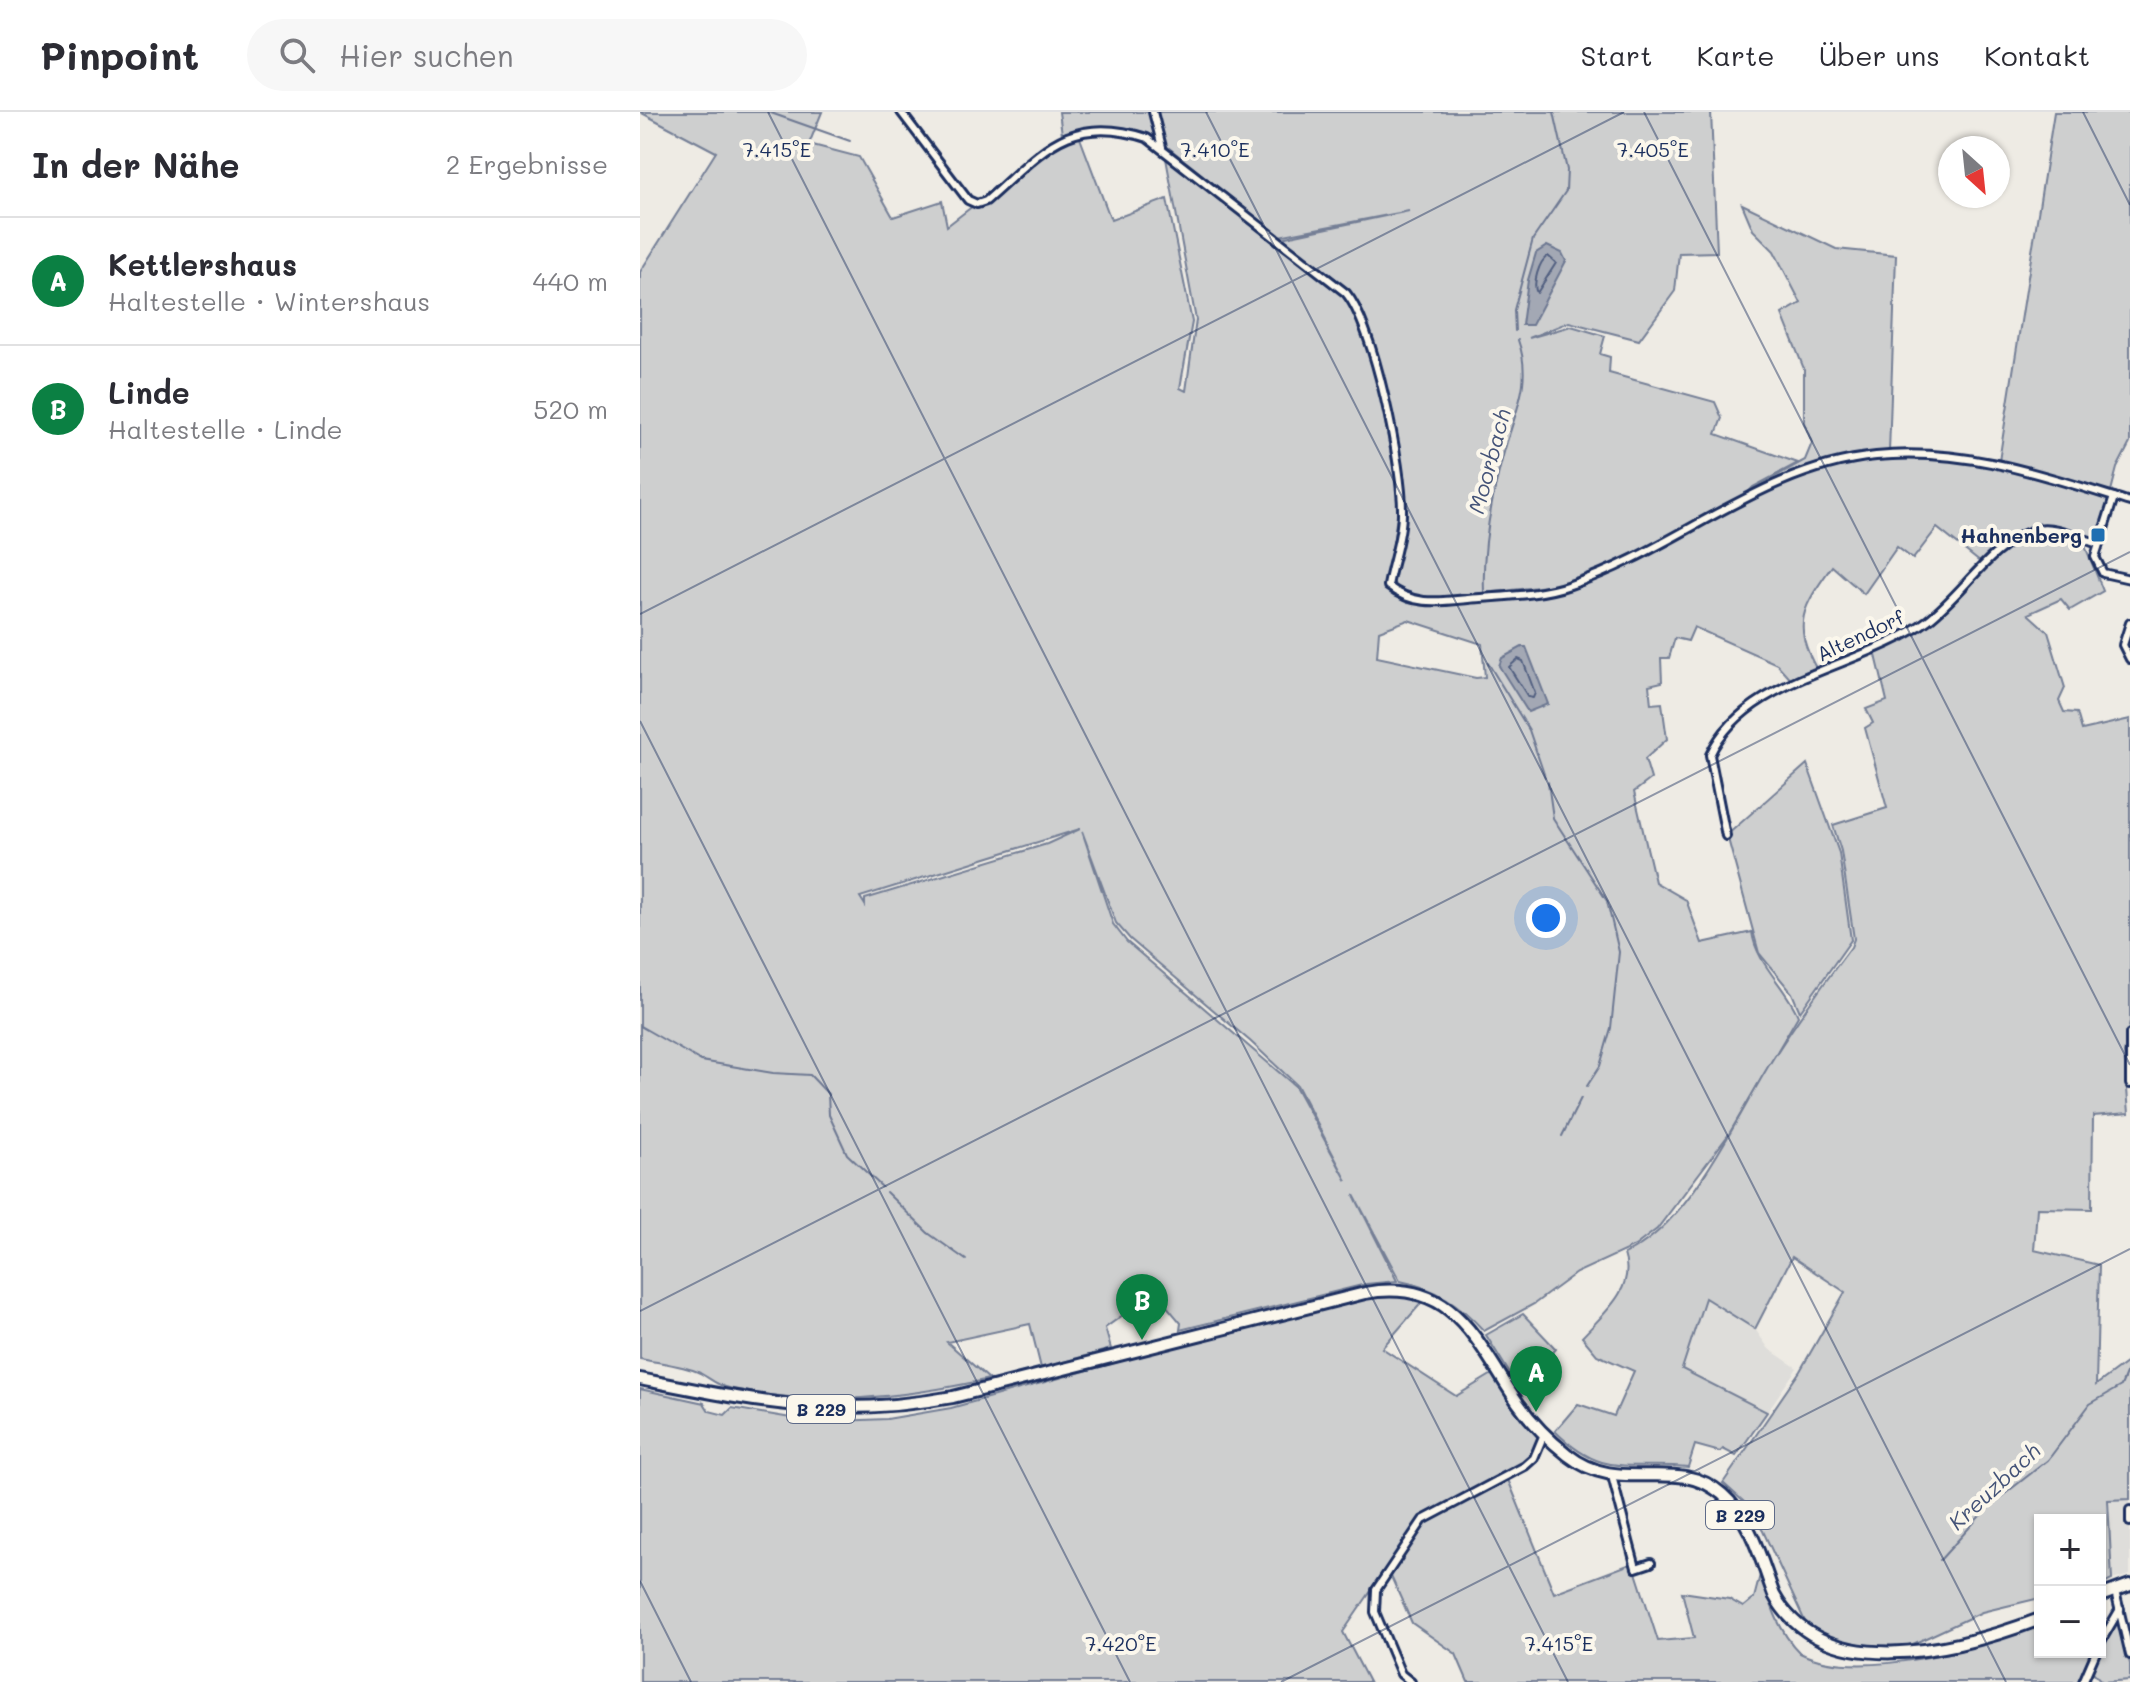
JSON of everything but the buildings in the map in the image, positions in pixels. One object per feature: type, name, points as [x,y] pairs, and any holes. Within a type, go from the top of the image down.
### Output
[{"type":"main road","name":"B 229","points":[[640,1379],[790,1407],[870,1409],[924,1402],[1381,1290],[1403,1289],[1422,1294],[1442,1305],[1468,1326],[1518,1404],[1544,1434],[1580,1463],[1612,1476],[1683,1476],[1718,1490],[1747,1526],[1781,1613],[1796,1639]]},
{"type":"main road","points":[[2106,1594],[2130,1585]]},
{"type":"main road","points":[[1912,1665],[2034,1621]]},
{"type":"street","points":[[901,112],[968,200],[977,204],[986,201],[1063,135],[1078,129],[1109,126],[1162,147],[1334,282],[1361,315],[1375,358],[1401,502],[1400,533],[1388,586],[1404,598],[1453,601],[1569,586],[1783,480],[1831,463],[1877,456],[1944,455],[1999,462],[2130,502]]},
{"type":"street","points":[[1153,112],[1162,147]]},
{"type":"street","points":[[2114,497],[2095,557],[2100,570],[2109,576],[2130,579]]},
{"type":"street","name":"Altendorf","points":[[1726,836],[1710,755],[1727,726],[1740,715],[1790,686],[1875,650],[1926,621],[1982,564],[2031,531],[2050,528],[2099,544]]},
{"type":"street","points":[[2130,623],[2123,645],[2130,659]]},
{"type":"street","points":[[2129,1037],[2130,1084]]},
{"type":"street","points":[[1411,1682],[1401,1674],[1378,1620],[1374,1603],[1376,1590],[1423,1520],[1525,1466],[1534,1458],[1544,1434]]},
{"type":"street","points":[[1612,1476],[1636,1568],[1651,1563]]},
{"type":"street","points":[[2130,1510],[2130,1522]]},
{"type":"street","points":[[2115,1591],[2130,1655]]},
{"type":"street","points":[[2106,1630],[2113,1614],[2120,1609]]},
{"type":"street","points":[[2083,1682],[2093,1658]]},
{"type":"shaded area","points":[[640,112],[822,112],[809,144],[859,157],[893,217],[942,201],[947,226],[1063,136],[1077,130],[1111,220],[1167,199],[1192,322],[1180,388],[1186,391],[1196,320],[1165,153],[1351,302],[1374,358],[1399,501],[1387,587],[1407,603],[1429,605],[1569,588],[1785,481],[1831,465],[1877,458],[1944,456],[1999,463],[2112,498],[2097,542],[2059,531],[2035,531],[2013,541],[1981,563],[1937,528],[1913,559],[1897,547],[1864,594],[1832,566],[1814,593],[1804,616],[1804,640],[1817,670],[1793,682],[1777,664],[1694,627],[1688,641],[1675,638],[1669,658],[1661,658],[1662,682],[1649,685],[1651,704],[1662,703],[1667,739],[1645,759],[1651,779],[1634,792],[1655,882],[1686,900],[1702,943],[1752,932],[1765,965],[1798,1016],[1729,1134],[1657,1229],[1635,1246],[1576,1273],[1534,1304],[1484,1331],[1446,1298],[1400,1281],[1354,1195],[1397,1281],[1366,1284],[1180,1330],[1181,1323],[1155,1292],[1105,1328],[1111,1349],[1041,1368],[1030,1324],[947,1342],[989,1379],[925,1391],[830,1399],[765,1395],[728,1388],[693,1370],[640,1359],[640,272],[716,152]],"holes":[[[1408,620],[1482,644],[1485,677],[1476,678],[1377,657],[1379,631]],[[1080,829],[1047,844],[865,899],[865,905],[860,897]],[[1082,831],[1116,923],[1130,939],[1297,1085],[1347,1181],[1295,1086],[1127,942],[1113,924]]]},
{"type":"shaded area","points":[[1059,112],[1151,112],[1159,143],[1111,127],[1087,127],[1062,134]]},
{"type":"shaded area","points":[[1156,112],[1711,112],[1717,252],[1679,253],[1675,291],[1639,340],[1569,322],[1529,338],[1571,326],[1605,336],[1600,354],[1610,357],[1609,373],[1715,402],[1722,418],[1716,434],[1798,463],[1753,487],[1742,499],[1603,570],[1567,584],[1428,599],[1399,591],[1394,586],[1393,576],[1404,505],[1377,358],[1362,311],[1337,280],[1281,238],[1409,211],[1279,236],[1164,144]]},
{"type":"shaded area","points":[[2054,112],[2130,112],[2130,443],[2117,468],[2110,495],[1999,461]]},
{"type":"shaded area","points":[[1742,204],[1836,249],[1896,255],[1889,452],[1831,462],[1750,494],[1754,488],[1805,460],[1812,443],[1804,422],[1804,369],[1782,314],[1801,303],[1774,251],[1753,230]]},
{"type":"shaded area","points":[[2035,531],[2052,532],[2085,546],[2103,591],[2070,610],[2061,599],[2028,614],[2048,632],[2065,688],[2059,701],[2064,712],[2077,713],[2082,730],[2130,719],[2130,1022],[2124,1053],[2129,1113],[2093,1116],[2092,1209],[2037,1208],[2034,1250],[2099,1265],[2096,1385],[2130,1360],[2130,1499],[2108,1500],[2112,1580],[2106,1583],[2106,1514],[2034,1514],[2034,1599],[1982,1612],[1913,1644],[1890,1649],[1845,1648],[1808,1628],[1763,1531],[1744,1502],[1723,1483],[1800,1371],[1845,1292],[1792,1257],[1755,1329],[1705,1298],[1682,1369],[1767,1412],[1736,1456],[1723,1449],[1720,1452],[1695,1445],[1688,1467],[1618,1465],[1588,1456],[1555,1431],[1578,1404],[1614,1416],[1634,1371],[1597,1355],[1582,1337],[1616,1300],[1622,1289],[1627,1267],[1624,1254],[1648,1240],[1691,1195],[1783,1043],[1851,947],[1854,939],[1841,851],[1833,825],[1887,808],[1865,728],[1873,723],[1866,709],[1887,701],[1875,651],[1927,623],[1985,565]]},
{"type":"shaded area","points":[[1807,764],[1839,853],[1851,940],[1800,1012],[1792,993],[1759,953],[1727,835]]},
{"type":"shaded area","points":[[1402,1295],[1424,1300],[1382,1348],[1456,1396],[1494,1373],[1542,1435],[1530,1462],[1421,1519],[1410,1534],[1343,1632],[1369,1682],[640,1682],[640,1389],[704,1403],[709,1411],[725,1415],[732,1408],[814,1422],[887,1419],[951,1408],[1314,1308],[1364,1297]]},
{"type":"shaded area","points":[[1705,1298],[1755,1329],[1769,1349],[1797,1368],[1767,1412],[1681,1369]]},
{"type":"shaded area","points":[[1523,1314],[1556,1349],[1520,1390],[1486,1335]]},
{"type":"shaded area","points":[[1507,1477],[1554,1593],[1633,1563],[1658,1641],[1694,1638],[1682,1592],[1729,1599],[1743,1607],[1754,1598],[1761,1571],[1771,1604],[1792,1645],[1800,1653],[1824,1661],[1853,1664],[1919,1659],[1985,1644],[2034,1627],[2034,1658],[2088,1658],[2078,1682],[1468,1682],[1456,1654],[1412,1623],[1389,1572],[1429,1518]]},
{"type":"shaded area","points":[[2108,1499],[2130,1499],[2130,1575],[2112,1580]]},
{"type":"shaded area","points":[[2118,1616],[2130,1664],[2130,1680],[2102,1682],[2092,1671],[2098,1658],[2106,1658],[2106,1638]]},
{"type":"water","points":[[1547,246],[1562,253],[1566,261],[1532,325],[1522,325],[1528,280],[1536,253]]},
{"type":"water","points":[[1526,647],[1548,704],[1528,712],[1499,666],[1502,658]]},
{"type":"waterway","points":[[768,112],[850,141]]},
{"type":"waterway","name":"Moorbach","points":[[1515,331],[1514,310],[1533,239],[1566,191],[1567,170],[1554,112]]},
{"type":"waterway","name":"Moorbach","points":[[1484,592],[1486,539],[1492,504],[1523,383],[1524,369],[1518,340]]},
{"type":"waterway","name":"Moorbach","points":[[1488,663],[1529,730],[1545,777]]},
{"type":"waterway","name":"Moorbach","points":[[1548,782],[1553,818],[1607,901],[1619,952],[1611,1028],[1600,1066],[1587,1086]]},
{"type":"waterway","points":[[640,1026],[701,1061],[773,1073],[810,1075],[828,1094],[829,1115],[847,1154],[882,1187]]},
{"type":"waterway","name":"Moorbach","points":[[1562,1136],[1581,1098]]},
{"type":"waterway","points":[[886,1192],[928,1233],[966,1260]]},
{"type":"waterway","name":"Kreuzbach","points":[[1940,1560],[1988,1507],[2048,1460],[2090,1404],[2121,1386],[2130,1364]]},
{"type":"place","name":"Hahnenberg","points":[[2098,535]]},
{"type":"place","name":"Linde","points":[[1142,1340]]},
{"type":"place","name":"Kettlershaus","points":[[1536,1412]]}]
